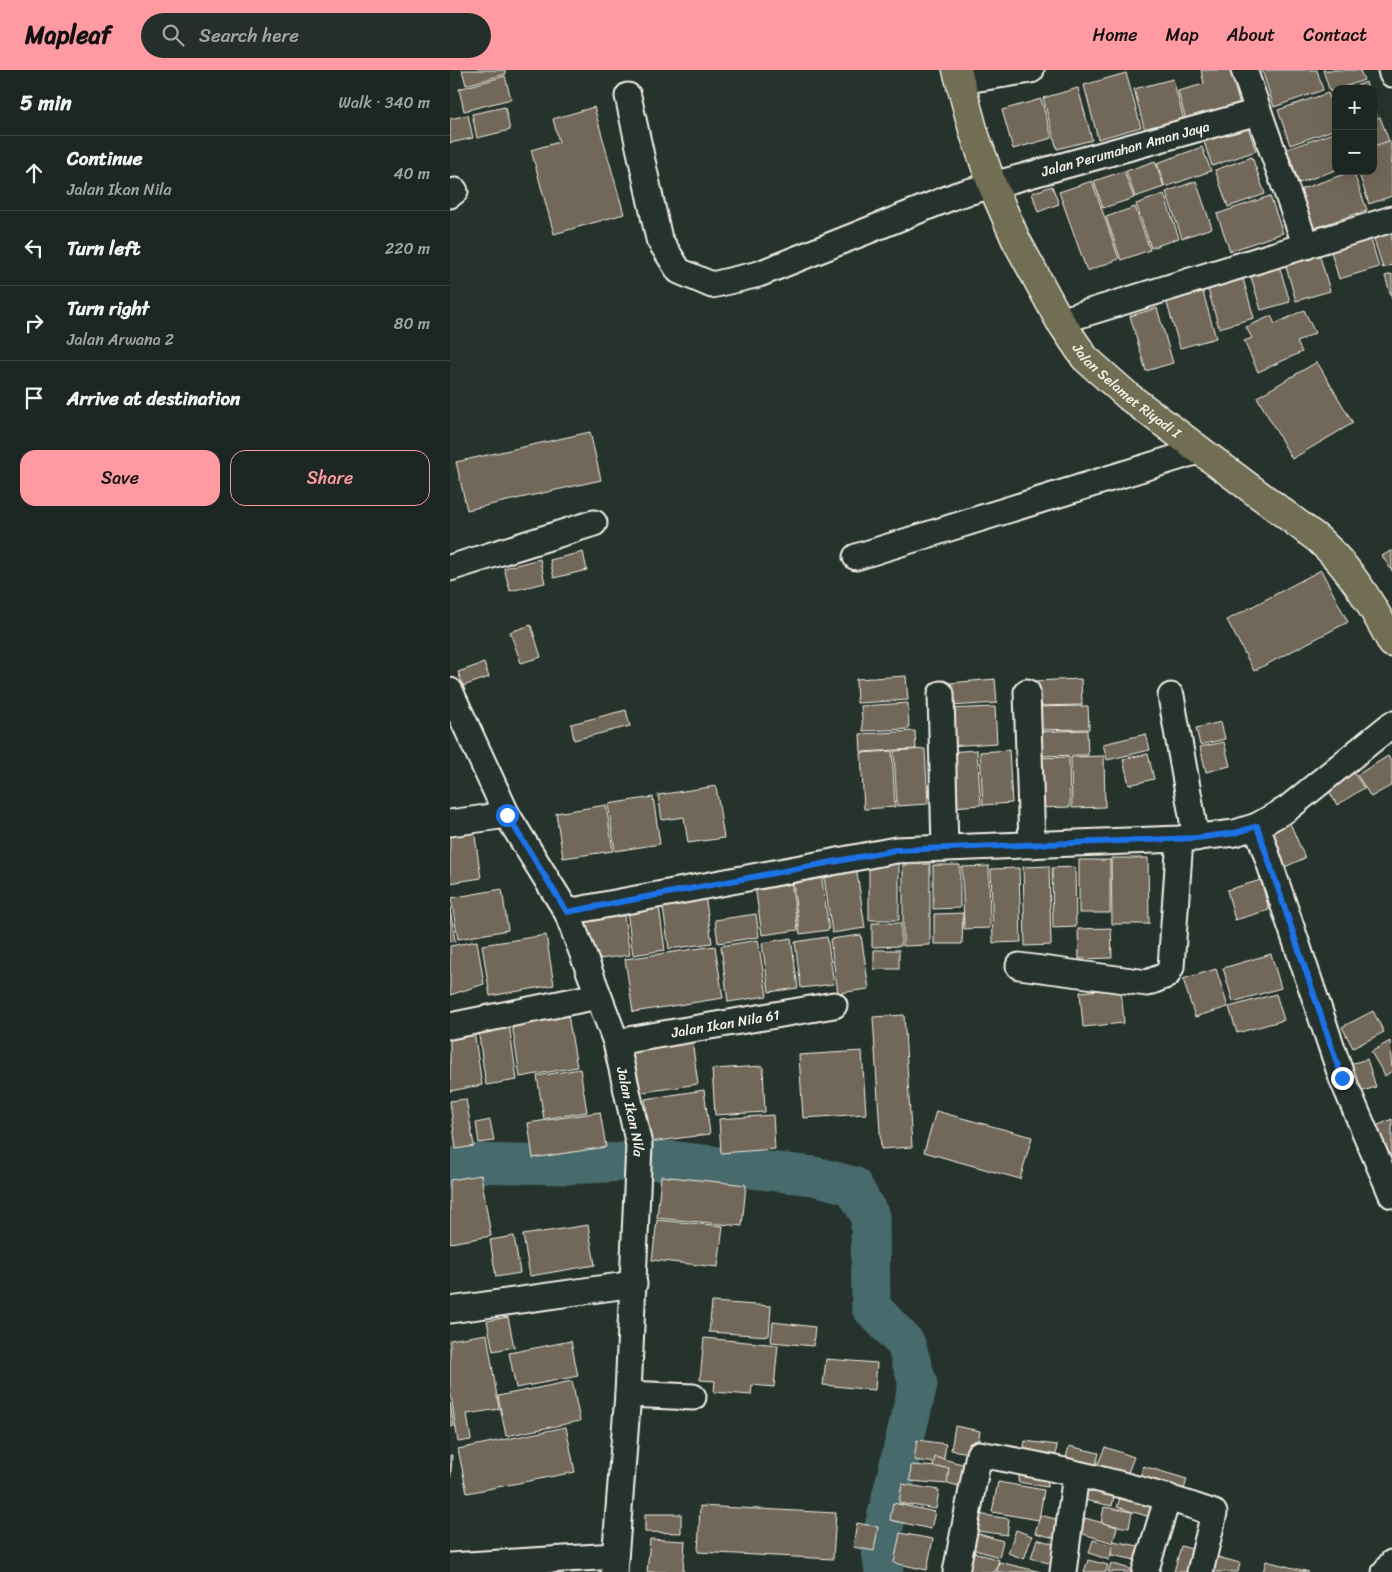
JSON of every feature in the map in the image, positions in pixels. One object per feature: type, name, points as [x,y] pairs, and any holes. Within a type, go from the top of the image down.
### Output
[{"type":"main road","name":"Jalan Selamet Riyadi I","points":[[958,75],[993,187],[1016,240],[1060,320],[1085,358],[1108,380],[1198,451],[1282,512],[1338,557],[1349,570],[1392,643]]},
{"type":"street","points":[[958,75],[1031,70]]},
{"type":"street","points":[[1244,70],[1306,246]]},
{"type":"street","points":[[1391,70],[1392,74]]},
{"type":"street","name":"Jalan Perumahan Aman Jaya","points":[[628,96],[659,239],[679,271],[712,285],[759,274],[957,195],[993,187],[1258,112]]},
{"type":"street","points":[[1060,320],[1392,219]]},
{"type":"street","points":[[856,557],[1198,451]]},
{"type":"street","points":[[450,568],[594,523]]},
{"type":"street","name":"Jalan Ikan Nila","points":[[450,691],[507,815],[567,912],[616,1042],[639,1145],[628,1394],[614,1564]]},
{"type":"street","points":[[1027,692],[1032,845]]},
{"type":"street","points":[[941,694],[945,848]]},
{"type":"street","points":[[1019,966],[1146,983],[1167,975],[1171,967],[1188,838],[1171,696]]},
{"type":"street","points":[[567,912],[827,861],[896,850],[1188,838],[1235,833],[1257,826],[1287,809],[1392,724]]},
{"type":"street","points":[[450,823],[507,815]]},
{"type":"street","points":[[1257,826],[1342,1078],[1392,1195]]},
{"type":"street","points":[[450,1026],[598,996]]},
{"type":"street","name":"Jalan Ikan Nila 61","points":[[616,1042],[834,1005]]},
{"type":"street","points":[[450,1310],[634,1284]]},
{"type":"street","points":[[628,1394],[693,1396]]},
{"type":"street","points":[[956,1572],[979,1454],[1076,1474],[1168,1497],[1214,1513],[1200,1572]]},
{"type":"street","points":[[1063,1572],[1076,1474]]},
{"type":"street","points":[[1145,1572],[1168,1497]]},
{"type":"street","points":[[1385,1572],[1392,1563]]},
{"type":"street","points":[[450,1566],[614,1564]]},
{"type":"building","points":[[462,70],[505,70],[506,74],[466,85]]},
{"type":"building","points":[[1201,70],[1230,70],[1241,109],[1187,124],[1178,91],[1204,84]]},
{"type":"building","points":[[1262,70],[1317,70],[1323,90],[1274,107]]},
{"type":"building","points":[[1323,70],[1360,70],[1364,80],[1350,85],[1332,85],[1332,91],[1330,92]]},
{"type":"building","points":[[1126,73],[1141,127],[1098,139],[1084,85]]},
{"type":"building","points":[[505,76],[511,99],[464,111],[459,89]]},
{"type":"building","points":[[1173,79],[1185,124],[1146,135],[1134,89]]},
{"type":"building","points":[[1078,88],[1092,140],[1057,149],[1043,98]]},
{"type":"building","points":[[1328,93],[1332,104],[1332,130],[1290,145],[1278,110]]},
{"type":"building","points":[[1041,99],[1052,138],[1013,149],[1002,110]]},
{"type":"building","points":[[505,107],[510,130],[477,138],[472,114]]},
{"type":"building","points":[[594,107],[624,214],[554,234],[531,150],[559,142],[553,119]]},
{"type":"building","points":[[468,115],[473,138],[450,143],[450,119]]},
{"type":"building","points":[[1380,117],[1389,141],[1377,145],[1377,130],[1377,118]]},
{"type":"building","points":[[1248,127],[1256,151],[1212,166],[1204,142]]},
{"type":"building","points":[[1332,133],[1332,171],[1299,183],[1287,149]]},
{"type":"building","points":[[1391,142],[1392,196],[1369,204],[1359,175],[1377,175],[1377,147]]},
{"type":"building","points":[[1202,147],[1211,171],[1165,187],[1157,163]]},
{"type":"building","points":[[1252,157],[1265,194],[1228,207],[1215,170]]},
{"type":"building","points":[[1155,161],[1164,187],[1135,197],[1126,171]]},
{"type":"building","points":[[1124,171],[1134,198],[1103,208],[1094,181]]},
{"type":"building","points":[[1342,175],[1354,175],[1367,210],[1312,229],[1299,190]]},
{"type":"building","points":[[1092,181],[1119,259],[1087,271],[1059,192]]},
{"type":"building","points":[[1196,181],[1212,228],[1182,238],[1166,192]]},
{"type":"building","points":[[1052,186],[1059,204],[1038,212],[1032,193]]},
{"type":"building","points":[[1164,194],[1179,238],[1151,248],[1136,204]]},
{"type":"building","points":[[1270,196],[1283,233],[1230,251],[1217,214]]},
{"type":"building","points":[[1135,207],[1150,250],[1121,260],[1106,217]]},
{"type":"building","points":[[1392,231],[1392,265],[1383,268],[1373,236]]},
{"type":"building","points":[[1370,236],[1379,267],[1339,279],[1330,248]]},
{"type":"building","points":[[1318,250],[1330,291],[1296,301],[1284,260]]},
{"type":"building","points":[[1278,262],[1290,302],[1261,310],[1249,270]]},
{"type":"building","points":[[1392,274],[1392,299],[1385,276]]},
{"type":"building","points":[[1242,275],[1254,318],[1219,328],[1207,286]]},
{"type":"building","points":[[1202,289],[1216,338],[1180,348],[1166,300]]},
{"type":"building","points":[[1157,308],[1173,363],[1146,371],[1130,316]]},
{"type":"building","points":[[1304,310],[1315,333],[1297,342],[1302,352],[1258,372],[1244,341],[1252,338],[1246,327],[1271,316],[1275,324]]},
{"type":"building","points":[[1317,362],[1353,423],[1292,459],[1257,397]]},
{"type":"building","points":[[590,432],[601,480],[467,510],[456,462]]},
{"type":"building","points":[[1392,550],[1392,571],[1382,556]]},
{"type":"building","points":[[583,552],[587,570],[554,578],[550,560]]},
{"type":"building","points":[[540,559],[545,583],[510,591],[504,568]]},
{"type":"building","points":[[1321,570],[1348,622],[1254,671],[1227,620]]},
{"type":"building","points":[[531,625],[541,657],[521,663],[510,632]]},
{"type":"building","points":[[484,663],[489,677],[463,686],[458,672]]},
{"type":"building","points":[[906,676],[908,700],[857,703],[856,679]]},
{"type":"building","points":[[995,679],[997,703],[951,706],[950,683]]},
{"type":"building","points":[[1081,679],[1082,705],[1033,706],[1032,681]]},
{"type":"building","points":[[908,703],[909,729],[863,731],[861,706]]},
{"type":"building","points":[[1088,706],[1089,729],[1031,730],[1031,707]]},
{"type":"building","points":[[995,707],[997,743],[948,746],[946,709]]},
{"type":"building","points":[[626,710],[630,726],[574,740],[571,724]]},
{"type":"building","points":[[1221,722],[1225,739],[1200,745],[1196,728]]},
{"type":"building","points":[[1087,730],[1088,755],[1032,756],[1032,732]]},
{"type":"building","points":[[915,731],[916,749],[861,752],[860,734]]},
{"type":"building","points":[[1146,734],[1150,750],[1107,760],[1103,744]]},
{"type":"building","points":[[1224,742],[1230,766],[1206,772],[1200,747]]},
{"type":"building","points":[[925,749],[928,804],[897,806],[894,751]]},
{"type":"building","points":[[977,750],[981,805],[951,807],[947,752]]},
{"type":"building","points":[[1009,750],[1012,803],[983,805],[980,752]]},
{"type":"building","points":[[892,751],[895,807],[864,809],[861,753]]},
{"type":"building","points":[[1148,754],[1154,779],[1129,785],[1123,759]]},
{"type":"building","points":[[1104,756],[1105,807],[1072,808],[1071,757]]},
{"type":"building","points":[[1388,756],[1392,763],[1392,785],[1371,797],[1357,775]]},
{"type":"building","points":[[1069,757],[1070,807],[1035,808],[1034,758]]},
{"type":"building","points":[[1352,770],[1364,788],[1337,805],[1326,786]]},
{"type":"building","points":[[716,786],[724,838],[688,843],[684,817],[662,820],[658,795]]},
{"type":"building","points":[[653,797],[660,844],[615,851],[608,804]]},
{"type":"building","points":[[606,805],[613,851],[563,858],[556,813]]},
{"type":"building","points":[[1290,823],[1305,858],[1278,870],[1262,836]]},
{"type":"building","points":[[474,829],[481,878],[450,883],[450,833]]},
{"type":"building","points":[[1111,858],[1148,858],[1149,924],[1112,924]]},
{"type":"building","points":[[1079,860],[1110,860],[1110,913],[1079,913]]},
{"type":"building","points":[[869,864],[899,864],[899,920],[869,920]]},
{"type":"building","points":[[930,864],[930,945],[903,946],[903,865]]},
{"type":"building","points":[[856,865],[865,928],[832,933],[823,870]]},
{"type":"building","points":[[933,865],[960,865],[960,908],[933,909]]},
{"type":"building","points":[[989,866],[990,928],[964,929],[962,867]]},
{"type":"building","points":[[1049,866],[1051,945],[1025,946],[1023,867]]},
{"type":"building","points":[[1075,867],[1076,927],[1053,928],[1052,868]]},
{"type":"building","points":[[1019,868],[1021,942],[993,943],[991,869]]},
{"type":"building","points":[[821,873],[829,930],[800,934],[792,877]]},
{"type":"building","points":[[790,874],[798,930],[762,935],[754,879]]},
{"type":"building","points":[[1261,880],[1269,910],[1235,920],[1227,890]]},
{"type":"building","points":[[704,888],[712,943],[669,949],[661,894]]},
{"type":"building","points":[[502,889],[508,930],[458,939],[451,898]]},
{"type":"building","points":[[658,899],[665,950],[633,955],[626,904]]},
{"type":"building","points":[[450,908],[455,941],[450,942]]},
{"type":"building","points":[[623,910],[630,955],[591,960],[585,915]]},
{"type":"building","points":[[963,913],[962,944],[934,944],[934,914]]},
{"type":"building","points":[[756,914],[759,937],[718,943],[715,920]]},
{"type":"building","points":[[872,923],[901,923],[901,946],[872,947]]},
{"type":"building","points":[[1111,928],[1112,958],[1079,959],[1078,929]]},
{"type":"building","points":[[546,935],[554,985],[490,996],[482,945]]},
{"type":"building","points":[[861,935],[869,989],[838,993],[830,939]]},
{"type":"building","points":[[827,937],[834,984],[801,988],[795,942]]},
{"type":"building","points":[[791,938],[798,988],[769,992],[762,943]]},
{"type":"building","points":[[758,940],[767,996],[728,1002],[721,946]]},
{"type":"building","points":[[477,941],[484,984],[450,995],[450,946]]},
{"type":"building","points":[[715,946],[723,998],[633,1012],[625,959]]},
{"type":"building","points":[[874,950],[899,950],[899,969],[874,969]]},
{"type":"building","points":[[1271,954],[1281,988],[1233,1002],[1223,968]]},
{"type":"building","points":[[1216,969],[1228,1007],[1195,1017],[1183,979]]},
{"type":"building","points":[[1121,988],[1124,1023],[1083,1027],[1080,992]]},
{"type":"building","points":[[1276,994],[1284,1020],[1237,1033],[1229,1007]]},
{"type":"building","points":[[1373,1011],[1384,1032],[1353,1048],[1342,1027]]},
{"type":"building","points":[[568,1015],[577,1067],[520,1077],[512,1024]]},
{"type":"building","points":[[904,1015],[912,1147],[881,1149],[873,1017]]},
{"type":"building","points":[[509,1024],[517,1080],[486,1085],[478,1029]]},
{"type":"building","points":[[474,1031],[482,1085],[450,1091],[450,1035]]},
{"type":"building","points":[[691,1033],[698,1084],[631,1094],[624,1044]]},
{"type":"building","points":[[1390,1041],[1392,1071],[1385,1076],[1371,1052]]},
{"type":"building","points":[[862,1051],[866,1114],[803,1118],[799,1055]]},
{"type":"building","points":[[1367,1059],[1376,1087],[1356,1093],[1347,1065]]},
{"type":"building","points":[[763,1066],[765,1112],[715,1115],[712,1069]]},
{"type":"building","points":[[580,1069],[587,1112],[544,1119],[537,1076]]},
{"type":"building","points":[[704,1090],[710,1134],[651,1142],[645,1099]]},
{"type":"building","points":[[466,1099],[474,1146],[456,1149],[450,1101]]},
{"type":"building","points":[[936,1111],[1032,1137],[1020,1179],[924,1152]]},
{"type":"building","points":[[600,1112],[606,1147],[533,1158],[528,1123]]},
{"type":"building","points":[[773,1115],[775,1149],[721,1153],[719,1119]]},
{"type":"building","points":[[1392,1119],[1392,1171],[1372,1128]]},
{"type":"building","points":[[490,1120],[494,1141],[479,1143],[476,1123]]},
{"type":"building","points":[[481,1175],[491,1236],[450,1243],[450,1180]]},
{"type":"building","points":[[661,1176],[746,1185],[742,1226],[657,1218]]},
{"type":"building","points":[[657,1220],[723,1226],[718,1267],[652,1260]]},
{"type":"building","points":[[588,1225],[595,1265],[530,1276],[523,1235]]},
{"type":"building","points":[[514,1236],[520,1273],[496,1277],[490,1240]]},
{"type":"building","points":[[712,1302],[771,1306],[769,1336],[709,1332]]},
{"type":"building","points":[[508,1317],[514,1347],[493,1351],[487,1321]]},
{"type":"building","points":[[773,1322],[815,1327],[813,1346],[771,1342]]},
{"type":"building","points":[[487,1334],[499,1409],[467,1414],[471,1440],[458,1442],[450,1389],[450,1340]]},
{"type":"building","points":[[704,1338],[778,1345],[774,1387],[752,1385],[751,1395],[714,1392],[715,1381],[700,1380]]},
{"type":"building","points":[[571,1341],[578,1376],[516,1388],[509,1353]]},
{"type":"building","points":[[826,1359],[877,1363],[875,1390],[823,1385]]},
{"type":"building","points":[[572,1381],[580,1421],[506,1436],[498,1396]]},
{"type":"building","points":[[450,1403],[454,1426],[450,1427]]},
{"type":"building","points":[[955,1426],[980,1431],[976,1454],[951,1450]]},
{"type":"building","points":[[566,1427],[575,1472],[467,1493],[458,1449]]},
{"type":"building","points":[[917,1440],[946,1444],[943,1464],[914,1460]]},
{"type":"building","points":[[1025,1441],[1057,1445],[1055,1462],[1022,1458]]},
{"type":"building","points":[[1069,1446],[1099,1453],[1094,1473],[1064,1466]]},
{"type":"building","points":[[1105,1447],[1134,1457],[1124,1483],[1095,1471]]},
{"type":"building","points":[[450,1455],[452,1455],[450,1488]]},
{"type":"building","points":[[935,1457],[974,1467],[969,1489],[930,1478]]},
{"type":"building","points":[[911,1465],[949,1468],[947,1484],[910,1481]]},
{"type":"building","points":[[1022,1465],[1050,1471],[1047,1487],[1018,1482]]},
{"type":"building","points":[[1143,1466],[1187,1479],[1182,1497],[1138,1484]]},
{"type":"building","points":[[998,1482],[1044,1490],[1039,1520],[992,1512]]},
{"type":"building","points":[[902,1484],[939,1490],[936,1509],[899,1503]]},
{"type":"building","points":[[1124,1486],[1159,1498],[1153,1518],[1117,1507]]},
{"type":"building","points":[[1077,1488],[1114,1496],[1112,1506],[1075,1498]]},
{"type":"building","points":[[893,1503],[935,1512],[931,1529],[890,1520]]},
{"type":"building","points":[[700,1506],[836,1513],[833,1559],[698,1552]]},
{"type":"building","points":[[1104,1507],[1132,1512],[1129,1528],[1101,1523]]},
{"type":"building","points":[[972,1513],[1009,1519],[1007,1535],[970,1530]]},
{"type":"building","points":[[645,1514],[681,1514],[681,1533],[645,1532]]},
{"type":"building","points":[[1040,1515],[1067,1522],[1062,1540],[1035,1533]]},
{"type":"building","points":[[1085,1518],[1117,1527],[1113,1543],[1080,1533]]},
{"type":"building","points":[[857,1523],[878,1527],[874,1551],[853,1547]]},
{"type":"building","points":[[1016,1530],[1032,1536],[1024,1559],[1008,1553]]},
{"type":"building","points":[[969,1531],[1003,1541],[999,1557],[965,1547]]},
{"type":"building","points":[[900,1533],[933,1539],[927,1570],[894,1563]]},
{"type":"building","points":[[650,1539],[685,1541],[683,1572],[647,1572]]},
{"type":"building","points":[[1037,1539],[1064,1547],[1058,1566],[1031,1558]]},
{"type":"building","points":[[1093,1540],[1114,1546],[1109,1560],[1089,1553]]},
{"type":"building","points":[[1113,1541],[1149,1548],[1146,1562],[1111,1555]]},
{"type":"building","points":[[1181,1546],[1199,1551],[1194,1572],[1174,1572]]},
{"type":"building","points":[[967,1550],[999,1560],[995,1572],[969,1572],[961,1569]]},
{"type":"building","points":[[1214,1556],[1240,1563],[1238,1572],[1210,1572]]},
{"type":"building","points":[[1088,1560],[1108,1565],[1106,1572],[1084,1572]]},
{"type":"building","points":[[1266,1561],[1309,1572],[1263,1572]]},
{"type":"building","points":[[999,1562],[1041,1572],[997,1572]]},
{"type":"building","points":[[1111,1563],[1139,1572],[1108,1572]]},
{"type":"waterway","points":[[450,1169],[466,1163],[565,1165],[666,1160],[814,1176],[853,1186],[870,1216],[871,1307],[906,1344],[918,1384],[880,1544],[884,1572]]},
{"type":"route","points":[[507,815],[567,912],[817,863],[896,850],[1196,838],[1235,833],[1257,826],[1342,1078]]}]
